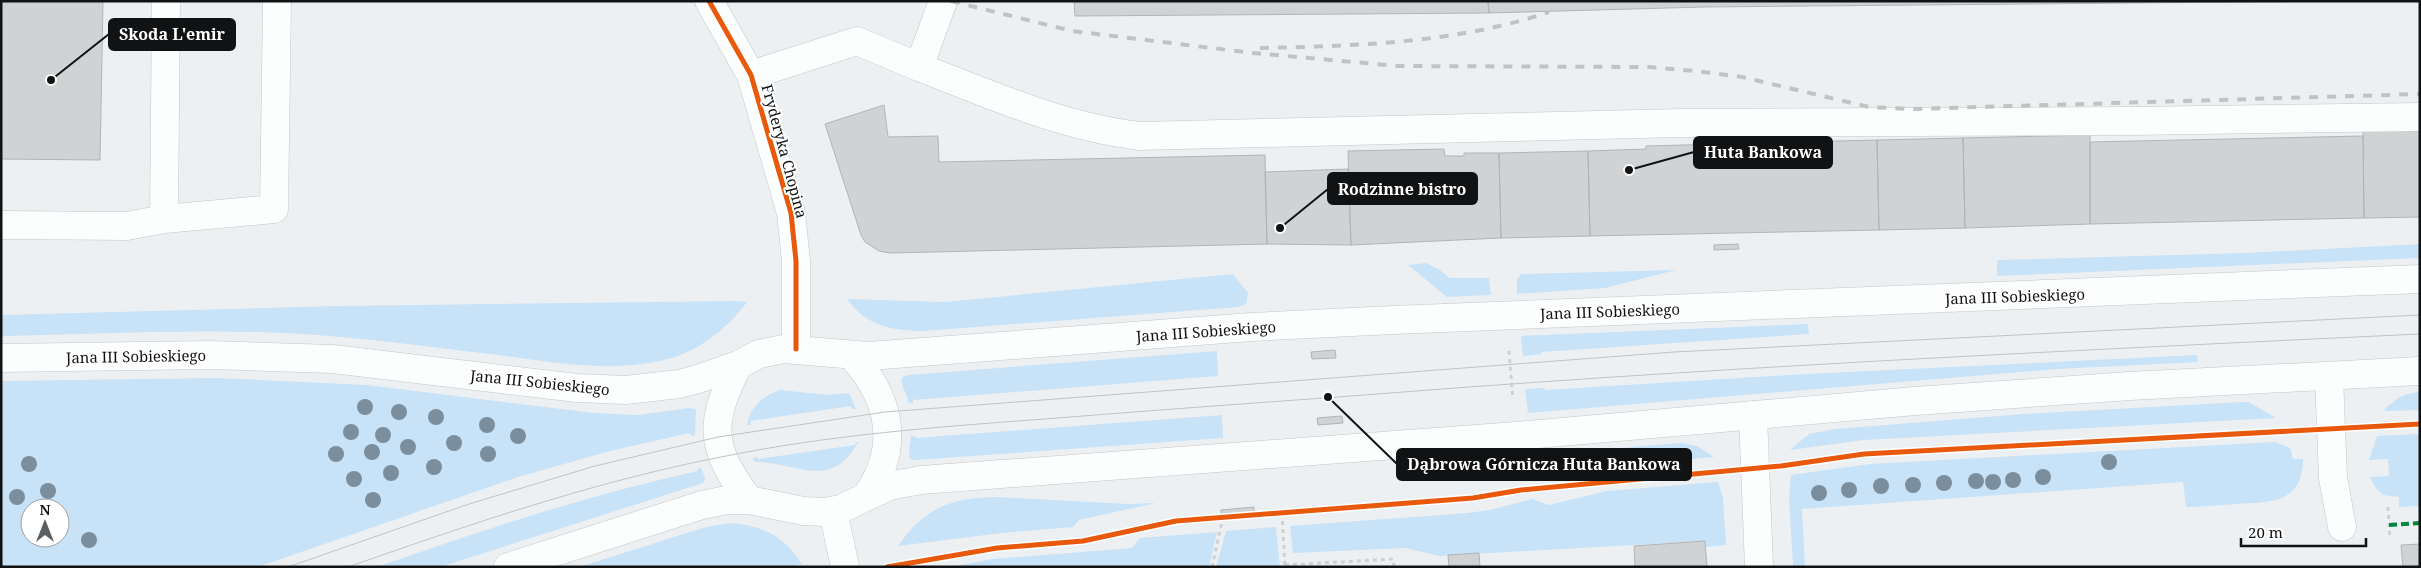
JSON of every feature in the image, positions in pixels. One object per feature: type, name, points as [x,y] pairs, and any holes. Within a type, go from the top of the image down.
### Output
[{"type":"main road","points":[[164,219],[166,1]]},
{"type":"main road","points":[[1,225],[127,226],[164,219],[274,209],[277,1]]},
{"type":"main road","name":"Fryderyka Chopina","points":[[709,1],[751,75],[788,203],[794,233],[796,349]]},
{"type":"main road","points":[[919,66],[942,1]]},
{"type":"main road","points":[[751,75],[856,41],[1014,104],[1082,126],[1140,136],[1681,123],[2130,122],[2420,117]]},
{"type":"main road","name":"Jana III Sobieskiego","points":[[1,358],[210,355],[314,358],[381,363],[601,390],[626,390],[678,384],[738,365],[765,352],[796,349],[852,356],[890,355],[1251,327],[1400,319],[2420,279]]},
{"type":"main road","points":[[852,356],[870,377],[885,412],[886,458],[880,475],[867,496]]},
{"type":"main road","points":[[738,365],[722,402],[718,420],[718,437],[722,457],[728,471],[749,500]]},
{"type":"main road","points":[[508,567],[702,505],[727,500],[749,500],[803,512],[832,511],[852,505],[867,496],[899,484],[921,480],[1507,436],[2032,393],[2420,371]]},
{"type":"main road","points":[[2329,377],[2333,478],[2342,528]]},
{"type":"main road","points":[[1753,415],[1759,567]]},
{"type":"main road","points":[[832,511],[845,567]]},
{"type":"path","points":[[1510,357],[1513,390]]},
{"type":"path","points":[[2388,507],[2390,539]]},
{"type":"path","points":[[1272,514],[1282,513],[1285,566],[1393,559],[1394,567]]},
{"type":"path","points":[[1213,518],[1233,516]]},
{"type":"path","points":[[1212,567],[1223,517]]},
{"type":"shaded area","points":[[2420,244],[2420,258],[1997,276],[1997,260],[2245,253]]},
{"type":"shaded area","points":[[1426,263],[1440,270],[1449,278],[1489,278],[1491,295],[1447,297],[1408,265]]},
{"type":"shaded area","points":[[1676,270],[1605,288],[1517,294],[1517,280],[1521,274]]},
{"type":"shaded area","points":[[1233,274],[1248,293],[1246,304],[1238,307],[924,331],[902,330],[881,325],[863,315],[847,299],[945,302]]},
{"type":"shaded area","points":[[747,302],[729,323],[698,347],[660,361],[622,366],[564,364],[396,343],[288,333],[165,332],[1,336],[1,315],[338,306]]},
{"type":"shaded area","points":[[1808,324],[1809,334],[1541,352],[1541,354],[1523,356],[1521,336]]},
{"type":"shaded area","points":[[1217,351],[1218,376],[913,400],[913,403],[909,403],[901,381],[903,377],[908,375]]},
{"type":"shaded area","points":[[2197,355],[2198,362],[2058,369],[1528,413],[1525,389],[1545,388],[1545,390],[1806,374]]},
{"type":"shaded area","points":[[217,378],[367,385],[594,413],[637,415],[689,408],[696,409],[695,435],[691,436],[690,433],[610,451],[518,477],[258,567],[1,567],[1,381]]},
{"type":"shaded area","points":[[780,390],[829,395],[849,393],[856,409],[852,409],[851,406],[750,421],[751,425],[747,425],[755,407],[763,399]]},
{"type":"shaded area","points":[[2420,392],[2420,410],[2383,411],[2399,398]]},
{"type":"shaded area","points":[[2249,402],[2276,418],[1864,440],[1790,450],[1809,434],[1835,429],[2024,414]]},
{"type":"shaded area","points":[[1222,415],[1223,438],[910,459],[911,436],[916,438]]},
{"type":"shaded area","points":[[2420,434],[2420,506],[2399,507],[2399,497],[2383,495],[2375,487],[2370,477],[2389,476],[2388,459],[2369,460],[2377,436]]},
{"type":"shaded area","points":[[858,442],[848,457],[837,466],[825,470],[812,471],[771,463],[755,462],[752,458],[758,457],[758,459],[855,445]]},
{"type":"shaded area","points":[[2275,442],[2290,448],[2293,459],[2303,459],[2302,474],[2297,485],[2282,498],[2272,501],[2186,507],[2183,482],[1802,509],[1805,567],[1793,566],[1789,498],[1791,475],[1870,464]]},
{"type":"shaded area","points":[[1680,443],[1697,446],[1714,457],[1595,468],[1573,472],[1549,454]]},
{"type":"shaded area","points":[[698,468],[701,468],[705,478],[703,483],[440,567],[377,567],[536,514],[657,480],[698,471]]},
{"type":"shaded area","points":[[1718,482],[1723,498],[1726,545],[1705,547],[1705,541],[1439,556],[1405,548],[1293,553],[1290,526],[1467,513],[1490,510],[1532,499],[1549,505],[1607,491]]},
{"type":"shaded area","points":[[995,497],[1129,504],[1156,503],[1079,520],[1073,527],[1002,533],[898,546],[908,533],[928,514],[965,499]]},
{"type":"shaded area","points":[[730,523],[762,529],[780,539],[802,564],[790,567],[579,567],[706,527]]},
{"type":"shaded area","points":[[1276,527],[1280,567],[1216,567],[1226,531]]},
{"type":"shaded area","points":[[1217,532],[1209,567],[950,567],[993,559],[1132,548],[1140,538]]},
{"type":"building","points":[[1,1],[103,1],[100,160],[1,159]]},
{"type":"building","points":[[1074,1],[1488,1],[1489,13],[1075,16]]},
{"type":"building","points":[[1488,1],[2348,1],[1704,7],[1489,13]]},
{"type":"building","points":[[884,105],[888,137],[938,136],[939,162],[1265,155],[1267,244],[890,253],[879,251],[865,242],[861,235],[825,124]]},
{"type":"building","points":[[2420,127],[2420,217],[2364,218],[2363,128]]},
{"type":"building","points":[[2090,135],[2090,224],[1965,228],[1963,138]]},
{"type":"building","points":[[2363,136],[2364,218],[2090,224],[2090,142]]},
{"type":"building","points":[[1963,138],[1965,228],[1879,230],[1877,140]]},
{"type":"building","points":[[1877,140],[1879,230],[1590,236],[1588,151],[1646,149],[1646,146]]},
{"type":"building","points":[[1444,149],[1445,156],[1464,156],[1464,153],[1499,153],[1501,238],[1351,245],[1348,151]]},
{"type":"building","points":[[1588,151],[1590,236],[1501,238],[1499,153]]},
{"type":"building","points":[[1348,169],[1351,245],[1267,244],[1265,172]]},
{"type":"building","points":[[1738,244],[1739,249],[1714,250],[1714,245]]},
{"type":"building","points":[[1335,350],[1336,358],[1312,359],[1311,352]]},
{"type":"building","points":[[1342,416],[1343,423],[1318,425],[1317,418]]},
{"type":"building","points":[[1254,507],[1254,514],[1221,516],[1221,510]]},
{"type":"building","points":[[1705,541],[1707,567],[1635,567],[1634,546]]},
{"type":"building","points":[[2420,544],[2420,567],[2403,567],[2401,545]]},
{"type":"building","points":[[1479,553],[1480,567],[1449,567],[1448,555]]},
{"type":"tram line","points":[[288,567],[469,504],[595,466],[718,437],[885,412],[1674,352],[2420,315]]},
{"type":"tram line","points":[[348,567],[440,535],[579,491],[721,457],[842,437],[963,425],[1608,377],[2420,334]]},
{"type":"railway","points":[[951,1],[1072,31],[1253,53],[1398,66],[1649,67],[1696,71],[1742,77],[1869,107],[1912,109],[2420,94]]},
{"type":"railway","points":[[1260,48],[1406,41],[1479,30],[1549,12]]},
{"type":"marked path","points":[[2389,525],[2420,523]]},
{"type":"cycle path","points":[[709,1],[751,75],[791,213],[796,261],[796,349]]},
{"type":"cycle path","points":[[887,567],[997,548],[1083,541],[1176,521],[1473,498],[1521,490],[1781,466],[1864,454],[2420,424]]},
{"type":"place","name":"Skoda L'emir","points":[[51,80]]},
{"type":"place","name":"Huta Bankowa","points":[[1629,170]]},
{"type":"place","name":"Rodzinne bistro","points":[[1280,228]]},
{"type":"place","name":"Dąbrowa Górnicza Huta Bankowa","points":[[1328,397]]}]
